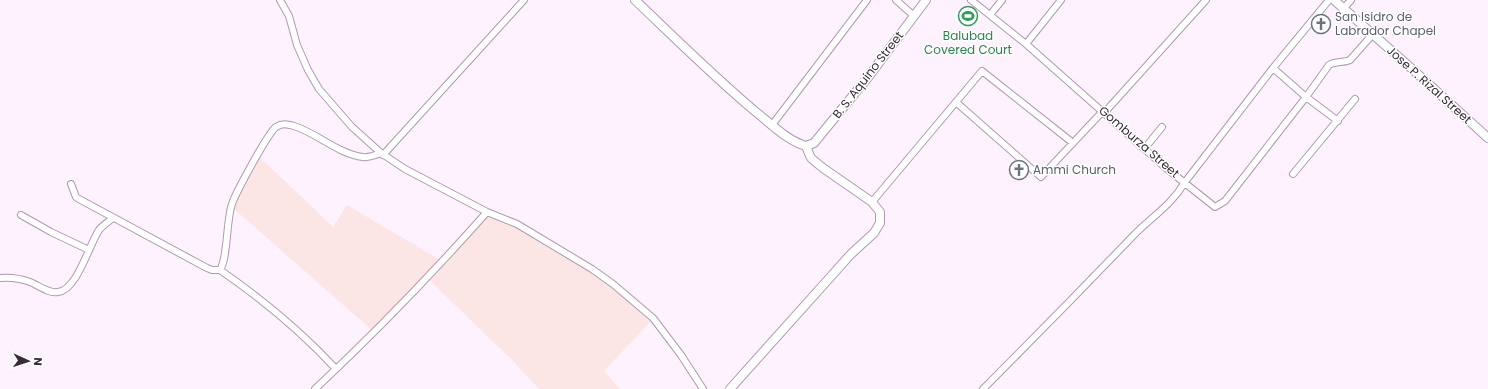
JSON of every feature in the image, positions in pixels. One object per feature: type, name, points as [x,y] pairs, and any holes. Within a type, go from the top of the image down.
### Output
[{"type":"street","points":[[280,0],[289,16],[302,57],[319,88],[352,127],[382,154],[405,169],[487,212],[518,224],[592,269],[619,288],[653,318],[681,355],[703,389]]},
{"type":"street","points":[[220,270],[224,262],[227,231],[232,204],[239,188],[270,134],[278,126],[286,123],[305,129],[342,150],[364,157],[382,154],[524,0]]},
{"type":"street","points":[[635,0],[723,84],[772,125],[798,144],[806,146],[812,159],[872,202],[880,212],[880,223],[874,233],[851,254],[825,282],[730,389]]},
{"type":"street","points":[[772,125],[868,0]]},
{"type":"street","points":[[896,0],[914,16]]},
{"type":"street","name":"B. S. Aquino Street","points":[[806,146],[814,143],[869,76],[926,0]]},
{"type":"street","name":"Gomburza Street","points":[[971,0],[1026,44],[1185,182],[1272,68],[1329,0]]},
{"type":"street","points":[[990,15],[1002,0]]},
{"type":"street","points":[[1026,44],[1061,0]]},
{"type":"street","points":[[957,103],[1041,177],[1206,0]]},
{"type":"street","name":"Jose P. Rizal Street","points":[[1334,0],[1488,138]]},
{"type":"street","points":[[1344,8],[1351,0]]},
{"type":"street","points":[[983,389],[1134,235],[1170,203],[1178,194],[1185,182],[1215,207],[1225,201],[1329,65],[1350,60],[1373,34]]},
{"type":"street","points":[[1272,68],[1306,97],[1338,121]]},
{"type":"street","points":[[872,202],[957,103],[982,71],[1073,143]]},
{"type":"street","points":[[1293,174],[1355,99]]},
{"type":"street","points":[[1145,148],[1162,127]]},
{"type":"street","points":[[71,184],[76,197],[207,268],[212,270],[220,270],[264,301],[318,349],[336,369]]},
{"type":"street","points":[[315,389],[406,300],[487,212]]},
{"type":"street","points":[[21,215],[51,232],[89,250]]},
{"type":"street","points":[[0,278],[13,277],[51,291],[60,292],[65,290],[71,284],[99,230],[113,218]]},
{"type":"shaded area","points":[[258,157],[333,227],[347,205],[442,261],[374,332],[233,208],[245,180]]},
{"type":"shaded area","points":[[492,212],[614,284],[653,319],[604,371],[620,389],[539,389],[511,359],[429,280]]},
{"type":"place","name":"Balubad Covered Court","points":[[968,16]]},
{"type":"place","name":"San Isidro de Labrador Chapel","points":[[1321,24]]},
{"type":"place","name":"Ammi Church","points":[[1019,170]]}]
